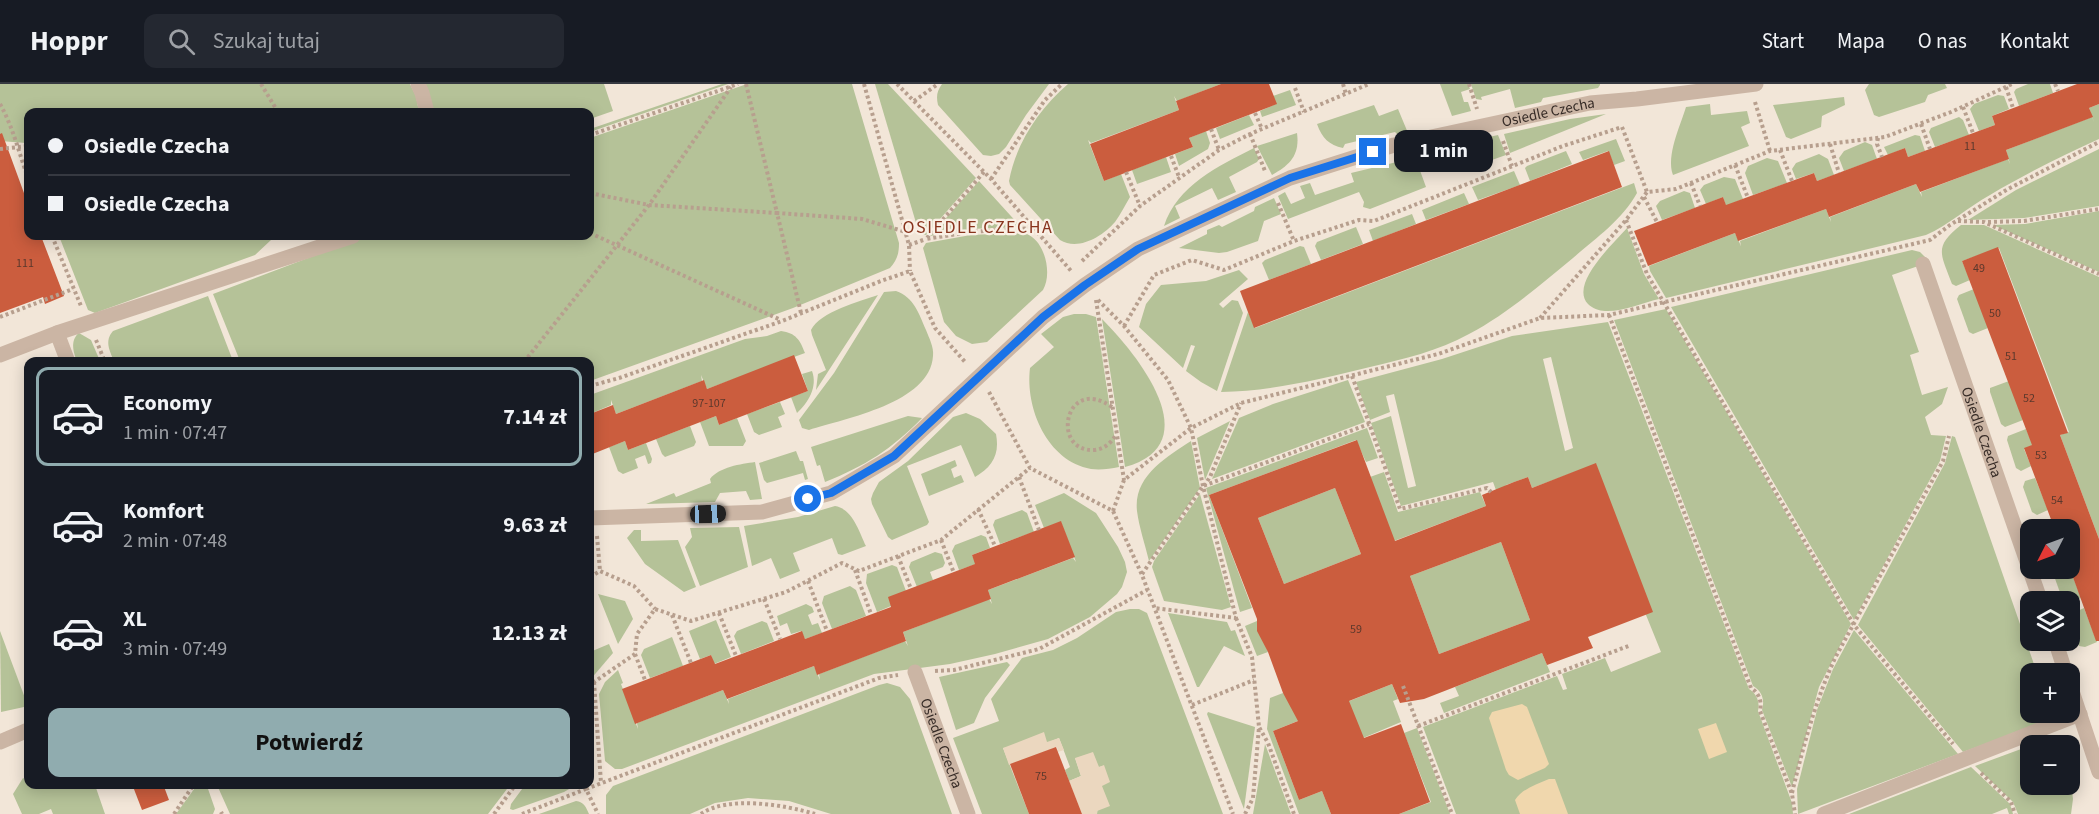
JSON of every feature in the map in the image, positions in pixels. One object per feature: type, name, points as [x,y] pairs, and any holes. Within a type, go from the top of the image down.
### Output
[{"type":"street","points":[[418,84],[426,108]]},
{"type":"street","name":"Osiedle Czecha","points":[[594,518],[762,512],[831,493],[894,456],[1043,317],[1085,285],[1138,249],[1290,178],[1394,145],[1590,102],[1637,99],[1756,84]]},
{"type":"street","points":[[0,355],[88,322],[341,240]]},
{"type":"street","name":"Osiedle Czecha","points":[[1923,264],[2037,591]]},
{"type":"street","points":[[57,333],[66,357]]},
{"type":"street","name":"Osiedle Czecha","points":[[915,672],[968,814]]},
{"type":"street","points":[[2080,714],[2099,772]]},
{"type":"street","points":[[1824,814],[2057,723]]},
{"type":"street","points":[[0,742],[24,732]]},
{"type":"path","points":[[261,84],[276,108]]},
{"type":"path","points":[[594,134],[738,84]]},
{"type":"path","points":[[746,84],[801,313]]},
{"type":"path","points":[[864,84],[906,232],[910,272],[935,328],[967,364],[980,374],[1030,468],[1113,511],[1142,575],[1233,814]]},
{"type":"path","points":[[897,84],[991,179],[1085,285]]},
{"type":"path","points":[[914,101],[938,84]]},
{"type":"path","points":[[991,179],[1045,100],[1062,84]]},
{"type":"path","points":[[1343,84],[1346,94]]},
{"type":"path","points":[[1080,263],[1140,207],[1219,150],[1262,129],[1369,84]]},
{"type":"path","points":[[1540,318],[1645,195],[1676,189],[1770,151],[1878,138],[1963,107],[2012,84]]},
{"type":"path","points":[[2055,84],[2058,91]]},
{"type":"path","points":[[1750,85],[1770,151]]},
{"type":"path","points":[[528,357],[650,205],[731,87]]},
{"type":"path","points":[[2006,87],[2013,108]]},
{"type":"path","points":[[1294,88],[1304,112]]},
{"type":"path","points":[[0,104],[9,119],[24,168]]},
{"type":"path","points":[[1963,107],[1973,133]]},
{"type":"path","points":[[1255,113],[1262,129]]},
{"type":"path","points":[[1497,123],[1512,166]]},
{"type":"path","points":[[1921,123],[1930,149]]},
{"type":"path","points":[[1124,326],[1154,274],[1192,260],[1224,270],[1294,241],[1359,220],[1374,221],[1563,146],[1622,127],[1645,195],[1657,222]]},
{"type":"path","points":[[1211,129],[1219,150]]},
{"type":"path","points":[[1878,138],[1877,144],[1882,157]]},
{"type":"path","points":[[1124,480],[1191,428],[1241,403],[1438,354],[1540,318],[1609,315],[1930,240],[2008,189],[2099,142]]},
{"type":"path","points":[[1830,144],[1839,173]]},
{"type":"path","points":[[0,149],[24,146]]},
{"type":"path","points":[[1780,150],[1792,181]]},
{"type":"path","points":[[1170,156],[1179,177]]},
{"type":"path","points":[[1735,165],[1748,198]]},
{"type":"path","points":[[926,240],[984,172]]},
{"type":"path","points":[[1126,172],[1140,207]]},
{"type":"path","points":[[1691,183],[1700,206]]},
{"type":"path","points":[[594,194],[650,205],[862,219],[906,232]]},
{"type":"path","points":[[1957,221],[2024,221],[2099,209]]},
{"type":"path","points":[[1626,220],[1647,274],[1854,625],[1966,759],[2011,802],[2016,814]]},
{"type":"path","points":[[1984,222],[2099,274]]},
{"type":"path","points":[[909,245],[970,232],[1034,228]]},
{"type":"path","points":[[594,235],[782,321]]},
{"type":"path","points":[[54,240],[103,357]]},
{"type":"path","points":[[1063,279],[1071,271]]},
{"type":"path","points":[[594,385],[782,321],[881,281],[910,272]]},
{"type":"path","points":[[0,317],[74,289]]},
{"type":"path","points":[[1113,511],[1124,480],[1096,298],[1124,326],[1168,380],[1191,428],[1236,618],[1252,657],[1259,727],[1253,798],[1245,814]]},
{"type":"path","points":[[1609,315],[1751,688],[1756,691],[1761,703],[1760,711],[1792,794],[1795,814]]},
{"type":"path","points":[[967,364],[975,356]]},
{"type":"path","points":[[1352,376],[1400,509],[1487,488],[1491,492]]},
{"type":"path","points":[[1112,407],[1102,400],[1081,401],[1072,408],[1067,418],[1067,429],[1071,440],[1079,447],[1090,450],[1101,449],[1110,444],[1117,435]]},
{"type":"path","points":[[1142,575],[1210,477],[1241,403]]},
{"type":"path","points":[[1203,486],[1369,424]]},
{"type":"path","points":[[1792,794],[1805,739],[1821,691],[1943,461],[1949,436]]},
{"type":"path","points":[[600,571],[634,586],[655,609],[691,621],[786,592],[842,563],[859,572],[941,540],[1030,468]]},
{"type":"path","points":[[1018,477],[1039,530]]},
{"type":"path","points":[[978,510],[995,546]]},
{"type":"path","points":[[594,526],[600,571]]},
{"type":"path","points":[[941,540],[954,573]]},
{"type":"path","points":[[898,556],[911,589]]},
{"type":"path","points":[[855,570],[871,614]]},
{"type":"path","points":[[594,575],[600,571]]},
{"type":"path","points":[[808,581],[827,631]]},
{"type":"path","points":[[594,786],[879,678],[915,672],[954,670],[1039,649],[1147,590]]},
{"type":"path","points":[[764,599],[780,639]]},
{"type":"path","points":[[1154,608],[1236,618]]},
{"type":"path","points":[[645,680],[635,654],[637,634],[655,609]]},
{"type":"path","points":[[719,613],[736,656]]},
{"type":"path","points":[[672,615],[691,663]]},
{"type":"path","points":[[1418,726],[1631,645]]},
{"type":"path","points":[[601,783],[594,682],[635,654]]},
{"type":"path","points":[[1191,705],[1254,680]]},
{"type":"path","points":[[1403,686],[1452,814]]},
{"type":"path","points":[[1259,727],[1268,743],[1294,814]]},
{"type":"path","points":[[174,814],[192,789]]},
{"type":"path","points":[[494,814],[512,789]]},
{"type":"path","points":[[522,814],[586,789],[598,814]]},
{"type":"path","points":[[701,814],[732,804],[794,807],[815,814]]},
{"type":"green space","points":[[0,84],[410,84],[418,108],[24,108],[24,143],[0,141]]},
{"type":"green space","points":[[424,84],[604,84],[613,111],[594,118],[594,108],[431,108]]},
{"type":"green space","points":[[722,84],[728,84],[594,131],[594,128]]},
{"type":"green space","points":[[747,84],[852,84],[899,243],[897,257],[890,268],[793,308],[594,380],[594,357],[238,357],[213,294],[355,240],[594,240],[594,137]]},
{"type":"green space","points":[[875,84],[888,84],[976,178],[926,235],[919,233]]},
{"type":"green space","points":[[942,84],[1049,84],[1006,147],[999,154],[991,156],[983,155],[938,105],[937,94]]},
{"type":"green space","points":[[1068,84],[1221,84],[1177,101],[1174,96],[1179,110],[1091,143],[1088,140],[1104,181],[1121,174],[1130,197],[1110,228],[1089,241],[1074,244],[1060,240],[1010,185],[1009,181],[1017,153],[1030,128],[1048,104]]},
{"type":"green space","points":[[1440,84],[1468,84],[1470,89],[1461,92],[1464,102],[1468,102],[1471,111],[1452,116]]},
{"type":"green space","points":[[1471,84],[1600,85],[1598,88],[1543,98],[1541,102],[1515,108],[1510,89],[1481,97],[1482,100],[1476,99]]},
{"type":"green space","points":[[1869,84],[1945,84],[1947,88],[1928,95],[1925,102],[1879,117],[1874,115],[1865,90]]},
{"type":"green space","points":[[2028,84],[2050,84],[2053,93],[2019,106],[2014,92]]},
{"type":"green space","points":[[1290,90],[1296,105],[1262,117],[1260,111],[1276,104],[1273,96]]},
{"type":"green space","points":[[1998,95],[2004,96],[2009,109],[1992,116],[1995,125],[1979,131],[1970,109],[1974,104]]},
{"type":"green space","points":[[1844,97],[1845,105],[1822,116],[1821,127],[1791,139],[1786,137],[1773,105]]},
{"type":"green space","points":[[1710,104],[1711,115],[1747,111],[1750,123],[1741,127],[1749,146],[1673,175],[1672,150],[1686,107]]},
{"type":"green space","points":[[2099,104],[2099,139],[2017,180],[1926,235],[1666,298],[1650,271],[1649,266],[1735,233],[1741,246],[1740,241],[1826,209],[1831,222],[1830,217],[1916,184],[1922,197],[1921,192],[2008,159],[2010,164],[2006,150],[2092,117],[2094,122],[2089,108]]},
{"type":"green space","points":[[1374,105],[1379,116],[1398,109],[1408,133],[1398,135],[1395,132],[1345,144],[1343,148],[1327,140],[1317,124]]},
{"type":"green space","points":[[1606,114],[1510,153],[1504,134],[1570,119]]},
{"type":"green space","points":[[1249,115],[1254,125],[1220,139],[1216,128]]},
{"type":"green space","points":[[1959,117],[1963,120],[1969,135],[1935,147],[1929,132],[1931,128]]},
{"type":"green space","points":[[1206,131],[1210,143],[1208,149],[1179,166],[1175,154],[1193,147],[1189,138]]},
{"type":"green space","points":[[1297,133],[1295,153],[1289,163],[1272,175],[1257,146]]},
{"type":"green space","points":[[1498,135],[1506,155],[1472,167],[1462,143]]},
{"type":"green space","points":[[1915,135],[1920,136],[1925,151],[1908,157],[1905,148],[1888,155],[1884,147]]},
{"type":"green space","points":[[1616,139],[1625,161],[1614,165],[1608,151],[1583,160],[1579,152]]},
{"type":"green space","points":[[1865,142],[1872,145],[1877,159],[1844,171],[1839,158],[1844,151]]},
{"type":"green space","points":[[1254,148],[1259,159],[1257,162],[1229,177],[1236,192],[1218,200],[1212,188],[1175,206],[1180,218],[1164,226],[1178,199],[1189,188],[1213,170]]},
{"type":"green space","points":[[2099,149],[2099,206],[2024,218],[1968,220],[2016,190]]},
{"type":"green space","points":[[1566,151],[1572,164],[1530,181],[1525,168],[1527,166]]},
{"type":"green space","points":[[1414,154],[1426,187],[1370,209],[1363,207],[1364,202],[1359,192],[1288,219],[1278,196],[1285,192],[1291,204],[1305,198],[1300,186],[1310,183],[1315,195],[1354,182],[1351,173],[1401,161],[1403,157]]},
{"type":"green space","points":[[1819,154],[1828,159],[1834,175],[1817,181],[1814,173],[1796,179],[1792,169],[1796,163]]},
{"type":"green space","points":[[1166,157],[1171,172],[1137,184],[1132,170]]},
{"type":"green space","points":[[1767,158],[1778,161],[1787,183],[1753,195],[1745,173],[1748,166]]},
{"type":"green space","points":[[1514,171],[1520,185],[1478,200],[1472,187]]},
{"type":"green space","points":[[1724,177],[1735,179],[1743,199],[1726,206],[1723,197],[1706,204],[1700,190],[1704,185]]},
{"type":"green space","points":[[979,181],[1021,227],[970,229],[930,236]]},
{"type":"green space","points":[[1634,183],[1637,193],[1631,203],[1599,236],[1536,289],[1483,326],[1457,340],[1408,358],[1315,380],[1278,387],[1221,392],[1248,312],[1255,328]]},
{"type":"green space","points":[[1684,191],[1690,193],[1695,208],[1662,220],[1656,206],[1660,201]]},
{"type":"green space","points":[[1464,193],[1469,204],[1426,220],[1422,210]]},
{"type":"green space","points":[[1274,198],[1281,214],[1264,221],[1258,241],[1219,253],[1179,248],[1207,234],[1207,230],[1219,225],[1222,227]]},
{"type":"green space","points":[[2099,211],[2099,272],[1993,225],[2025,224]]},
{"type":"green space","points":[[1412,214],[1416,224],[1373,241],[1369,230]]},
{"type":"green space","points":[[1961,225],[1984,225],[2099,277],[2099,539],[2060,435],[2069,432],[1999,248],[1962,261],[1970,280],[1956,286],[1952,284],[1943,258],[1943,245]]},
{"type":"green space","points":[[1356,227],[1363,244],[1321,260],[1315,246],[1317,242]]},
{"type":"green space","points":[[1627,228],[1644,274],[1659,299],[1618,310],[1596,309],[1588,304],[1584,296],[1584,286],[1604,253]]},
{"type":"green space","points":[[1014,233],[1029,235],[1040,245],[1046,260],[1046,284],[1043,290],[987,342],[972,344],[956,336],[944,322],[923,248],[926,243],[971,235]]},
{"type":"green space","points":[[61,240],[271,240],[255,255],[95,313],[88,310]]},
{"type":"green space","points":[[1300,246],[1304,247],[1311,264],[1269,280],[1262,263]]},
{"type":"green space","points":[[1912,250],[1920,252],[1930,262],[1892,275],[1919,352],[1910,355],[1922,395],[1948,387],[1942,404],[1925,417],[1931,435],[1946,436],[1940,461],[1854,620],[1671,307]]},
{"type":"green space","points":[[1239,270],[1248,279],[1219,304],[1223,308],[1232,300],[1238,301],[1243,313],[1217,391],[1186,371],[1195,346],[1191,345],[1183,368],[1139,327],[1146,304],[1161,285],[1206,281]]},
{"type":"green space","points":[[1974,289],[1988,328],[1973,334],[1969,332],[1957,299],[1959,295]]},
{"type":"green space","points":[[896,291],[912,302],[930,339],[933,356],[928,372],[918,386],[884,406],[809,430],[802,428],[799,420],[834,373],[884,292]]},
{"type":"green space","points":[[878,295],[816,390],[818,374],[826,370],[811,330],[831,313]]},
{"type":"green space","points":[[208,296],[231,357],[113,357],[108,342],[113,331]]},
{"type":"green space","points":[[1666,309],[1851,624],[1819,687],[1792,787],[1762,710],[1762,696],[1753,686],[1614,320]]},
{"type":"green space","points":[[1074,314],[1096,317],[1119,467],[1091,469],[1076,464],[1062,455],[1042,430],[1031,400],[1030,368],[1054,347],[1041,334],[1063,317]]},
{"type":"green space","points":[[1102,319],[1117,334],[1147,375],[1158,397],[1164,419],[1162,439],[1150,455],[1125,467]]},
{"type":"green space","points":[[1608,322],[1749,689],[1757,698],[1758,711],[1792,803],[1793,814],[1456,814],[1423,727],[1557,676],[1563,690],[1567,689],[1562,674],[1605,658],[1611,672],[1661,652],[1646,615],[1596,464],[1532,488],[1528,477],[1506,485],[1500,501],[1493,482],[1401,506],[1371,423],[1391,416],[1408,488],[1416,486],[1394,394],[1386,396],[1390,412],[1370,420],[1356,382],[1442,359],[1512,336]],"holes":[[[1551,357],[1573,448],[1565,451],[1543,359]]]},
{"type":"green space","points":[[781,331],[790,333],[797,338],[805,353],[707,389],[701,375],[702,381],[616,414],[611,400],[611,405],[594,412],[594,394],[745,339],[767,336]]},
{"type":"green space","points":[[79,333],[91,340],[98,357],[76,357],[73,343]]},
{"type":"green space","points":[[812,371],[813,389],[797,413],[791,397],[808,391],[802,374]]},
{"type":"green space","points":[[1348,380],[1365,422],[1212,479],[1239,418],[1273,404]]},
{"type":"green space","points":[[2009,381],[2023,420],[2005,427],[2001,424],[1990,388]]},
{"type":"green space","points":[[780,402],[785,414],[778,417],[782,427],[759,435],[754,432],[747,414]]},
{"type":"green space","points":[[966,413],[980,419],[996,434],[997,448],[993,460],[975,477],[961,445],[907,466],[929,522],[927,525],[892,540],[888,537],[872,504],[871,499],[879,482],[908,461],[953,417]]},
{"type":"green space","points":[[716,416],[719,425],[737,418],[746,441],[743,446],[709,446],[700,422]]},
{"type":"green space","points":[[908,416],[922,418],[900,439],[877,456],[825,482],[811,447]]},
{"type":"green space","points":[[1230,421],[1205,480],[1197,438]]},
{"type":"green space","points":[[690,426],[696,442],[694,446],[665,457],[656,439]]},
{"type":"green space","points":[[1367,428],[1378,458],[1366,462],[1356,440],[1209,495],[1252,608],[1240,612],[1206,488]]},
{"type":"green space","points":[[2026,429],[2033,445],[2024,449],[2031,466],[2021,471],[2016,468],[2007,440],[2008,436]]},
{"type":"green space","points":[[1952,436],[1955,437],[2020,624],[2020,651],[2029,651],[2034,663],[2020,663],[2020,723],[2042,723],[1963,752],[1858,625],[1945,463]]},
{"type":"green space","points":[[625,441],[628,450],[646,443],[652,459],[651,463],[648,464],[645,455],[635,459],[638,468],[623,474],[618,471],[609,447]]},
{"type":"green space","points":[[1191,441],[1200,488],[1149,561],[1137,511],[1140,488],[1162,461]]},
{"type":"green space","points":[[796,451],[800,461],[803,461],[808,479],[805,480],[803,473],[767,483],[764,480],[759,463]]},
{"type":"green space","points":[[955,460],[957,466],[951,469],[954,478],[961,475],[964,482],[929,496],[921,474]]},
{"type":"green space","points":[[755,462],[762,499],[750,500],[746,491],[720,493],[715,502],[646,504],[674,493],[676,497],[711,483],[710,479],[714,475],[725,469]]},
{"type":"green space","points":[[1384,472],[1398,512],[1480,492],[1486,506],[1394,541],[1370,477]]},
{"type":"green space","points":[[2035,478],[2048,510],[2037,515],[2032,512],[2023,487],[2025,481]]},
{"type":"green space","points":[[1335,488],[1361,554],[1284,584],[1258,518]]},
{"type":"green space","points":[[1064,493],[1096,513],[1125,562],[1127,572],[1122,587],[1090,617],[1048,639],[995,654],[950,664],[874,674],[622,769],[615,769],[605,761],[599,694],[605,682],[618,670],[638,729],[637,723],[723,690],[729,704],[728,699],[814,666],[820,680],[819,674],[905,641],[908,646],[903,632],[989,599],[992,604],[988,590],[1073,558],[1076,562],[1061,522],[1044,528],[1035,505]]},
{"type":"green space","points":[[1200,494],[1231,607],[1222,610],[1164,601],[1152,567]]},
{"type":"green space","points":[[835,506],[851,516],[866,546],[842,555],[838,554],[832,538],[793,553],[800,571],[780,579],[771,558],[752,566],[744,526],[798,517]]},
{"type":"green space","points":[[1022,510],[1027,513],[1034,532],[1000,544],[993,525],[995,520]]},
{"type":"green space","points":[[739,527],[748,567],[700,586],[685,547],[692,537],[690,528]]},
{"type":"green space","points":[[634,530],[641,530],[641,541],[678,540],[696,587],[684,592],[645,564],[627,538]]},
{"type":"green space","points":[[981,535],[986,537],[990,548],[972,555],[976,564],[959,570],[952,551],[955,545]]},
{"type":"green space","points":[[1501,542],[1530,620],[1439,654],[1410,576]]},
{"type":"green space","points":[[935,552],[942,554],[945,563],[943,567],[930,572],[933,580],[917,587],[909,567],[911,562]]},
{"type":"green space","points":[[892,565],[897,567],[906,591],[891,606],[877,612],[866,583],[867,574]]},
{"type":"green space","points":[[2055,579],[2074,579],[2078,591],[2059,591]]},
{"type":"green space","points":[[850,586],[856,590],[866,616],[832,629],[822,603],[824,596]]},
{"type":"green space","points":[[598,594],[625,601],[633,619],[618,644]]},
{"type":"green space","points":[[806,604],[812,607],[814,612],[808,615],[812,625],[818,623],[822,633],[805,639],[801,631],[791,634],[787,623],[780,626],[777,616]]},
{"type":"green space","points":[[2084,608],[2097,642],[2085,647],[2080,646],[2080,610]]},
{"type":"green space","points":[[1139,609],[1147,613],[1223,814],[1097,814],[1104,766],[1099,767],[1075,758],[1081,776],[1069,781],[1065,770],[1070,767],[1059,738],[1047,743],[1003,748],[1029,814],[982,814],[953,738],[999,721],[991,699],[1022,658],[1053,650],[1077,638],[1116,612]]},
{"type":"green space","points":[[1168,613],[1227,622],[1231,631],[1235,630],[1245,656],[1224,646],[1197,687]]},
{"type":"green space","points":[[716,620],[731,657],[714,664],[711,655],[700,659],[689,631]]},
{"type":"green space","points":[[762,621],[767,623],[774,641],[741,654],[734,636],[737,631]]},
{"type":"green space","points":[[1257,621],[1268,652],[1257,656],[1245,626]]},
{"type":"green space","points":[[1854,630],[1958,754],[1798,814],[1797,789],[1817,710],[1833,669]]},
{"type":"green space","points":[[0,631],[24,695],[24,707],[1,712]]},
{"type":"green space","points":[[672,637],[683,666],[650,678],[641,655],[644,649]]},
{"type":"green space","points":[[609,644],[613,653],[594,675],[594,650]]},
{"type":"green space","points":[[1542,653],[1550,672],[1444,713],[1440,703],[1459,696],[1455,687]]},
{"type":"green space","points":[[1007,662],[1010,665],[985,698],[974,723],[956,730],[939,677]]},
{"type":"green space","points":[[887,683],[900,687],[910,699],[952,814],[831,814],[789,801],[748,798],[715,803],[690,814],[606,814],[606,795],[613,786]]},
{"type":"green space","points":[[1392,684],[1398,699],[1393,701],[1401,722],[1356,741],[1342,704]]},
{"type":"green space","points":[[1283,693],[1315,714],[1273,731],[1299,800],[1322,791],[1331,814],[1299,814],[1267,729],[1270,698]]},
{"type":"green space","points":[[1208,712],[1255,727],[1244,809],[1207,714]]},
{"type":"green space","points":[[1417,728],[1450,814],[1399,814],[1431,802],[1404,733]]},
{"type":"green space","points":[[1265,744],[1291,814],[1253,814]]},
{"type":"green space","points":[[2020,749],[2020,795],[2072,795],[2071,814],[2018,814],[2013,802],[1975,766]]},
{"type":"green space","points":[[1971,767],[2010,804],[2013,814],[2009,814],[2007,808],[1992,814],[1849,814]]},
{"type":"green space","points":[[23,778],[24,789],[96,789],[105,814],[53,814],[51,809],[39,814],[22,814],[13,794]]},
{"type":"green space","points":[[194,789],[208,789],[215,809],[213,814],[176,814]]},
{"type":"green space","points":[[219,789],[507,789],[488,814],[230,814]]},
{"type":"green space","points":[[522,789],[569,789],[513,810],[510,809]]},
{"type":"green space","points":[[576,801],[586,807],[589,814],[539,814]]},
{"type":"sand","points":[[1522,704],[1527,707],[1549,764],[1518,780],[1509,775],[1506,770],[1489,718],[1492,712]]},
{"type":"sand","points":[[1716,723],[1727,752],[1709,759],[1698,729]]},
{"type":"sand","points":[[1549,779],[1555,779],[1568,814],[1520,814],[1515,800],[1518,796],[1530,787]]},
{"type":"shaded area","points":[[1044,732],[1047,742],[1059,738],[1064,750],[1058,752],[1057,747],[1009,765],[1003,748]]},
{"type":"shaded area","points":[[1093,752],[1099,767],[1104,765],[1110,782],[1102,786],[1110,806],[1097,811],[1097,814],[1082,814],[1069,781],[1081,776],[1075,758]]},
{"type":"building","points":[[1221,84],[1269,84],[1277,104],[1189,138],[1193,147],[1104,181],[1090,144],[1179,110],[1176,101]]},
{"type":"building","points":[[2077,84],[2099,84],[2099,104],[2089,108],[2093,117],[2006,150],[2009,159],[1920,192],[1916,184],[1829,217],[1826,209],[1738,241],[1735,233],[1648,266],[1634,231],[1723,197],[1726,205],[1814,173],[1817,181],[1905,148],[1908,157],[1995,125],[1992,116]]},
{"type":"building","points":[[2,133],[24,193],[24,240],[43,240],[64,296],[45,304],[43,297],[0,313],[0,134]]},
{"type":"building","points":[[1609,151],[1622,187],[1254,328],[1240,291]]},
{"type":"building","points":[[1998,247],[2068,433],[2060,435],[2099,539],[2099,641],[2096,641],[2080,591],[2078,591],[2074,579],[2080,579],[2080,519],[2051,519],[2024,448],[2032,445],[1962,261]]},
{"type":"building","points":[[794,355],[808,391],[719,425],[716,416],[628,450],[625,441],[594,453],[594,412],[613,405],[616,414],[704,380],[707,389]]},
{"type":"building","points":[[1357,440],[1395,541],[1486,506],[1482,495],[1514,482],[1528,477],[1532,488],[1596,463],[1653,612],[1588,637],[1593,648],[1547,665],[1542,653],[1424,699],[1400,703],[1392,684],[1349,701],[1364,738],[1401,724],[1430,802],[1399,814],[1331,814],[1322,791],[1299,800],[1273,731],[1298,721],[1283,693],[1268,652],[1257,631],[1257,619],[1209,495]],"holes":[[[1335,488],[1361,554],[1284,584],[1258,518]],[[1501,542],[1530,620],[1439,654],[1410,576]]]},
{"type":"building","points":[[1061,521],[1075,557],[988,590],[991,599],[903,632],[906,641],[817,675],[814,666],[727,699],[723,690],[635,724],[622,689],[711,655],[715,664],[802,631],[805,639],[891,607],[888,597],[975,564],[972,555]]},
{"type":"building","points":[[1056,747],[1082,814],[1029,814],[1010,764]]},
{"type":"building","points":[[134,789],[165,789],[169,800],[142,810]]},
{"type":"district","name":"OSIEDLE CZECHA","points":[[978,227]]},
{"type":"route","points":[[808,499],[831,493],[894,456],[1043,317],[1138,249],[1290,178],[1373,152]]}]
